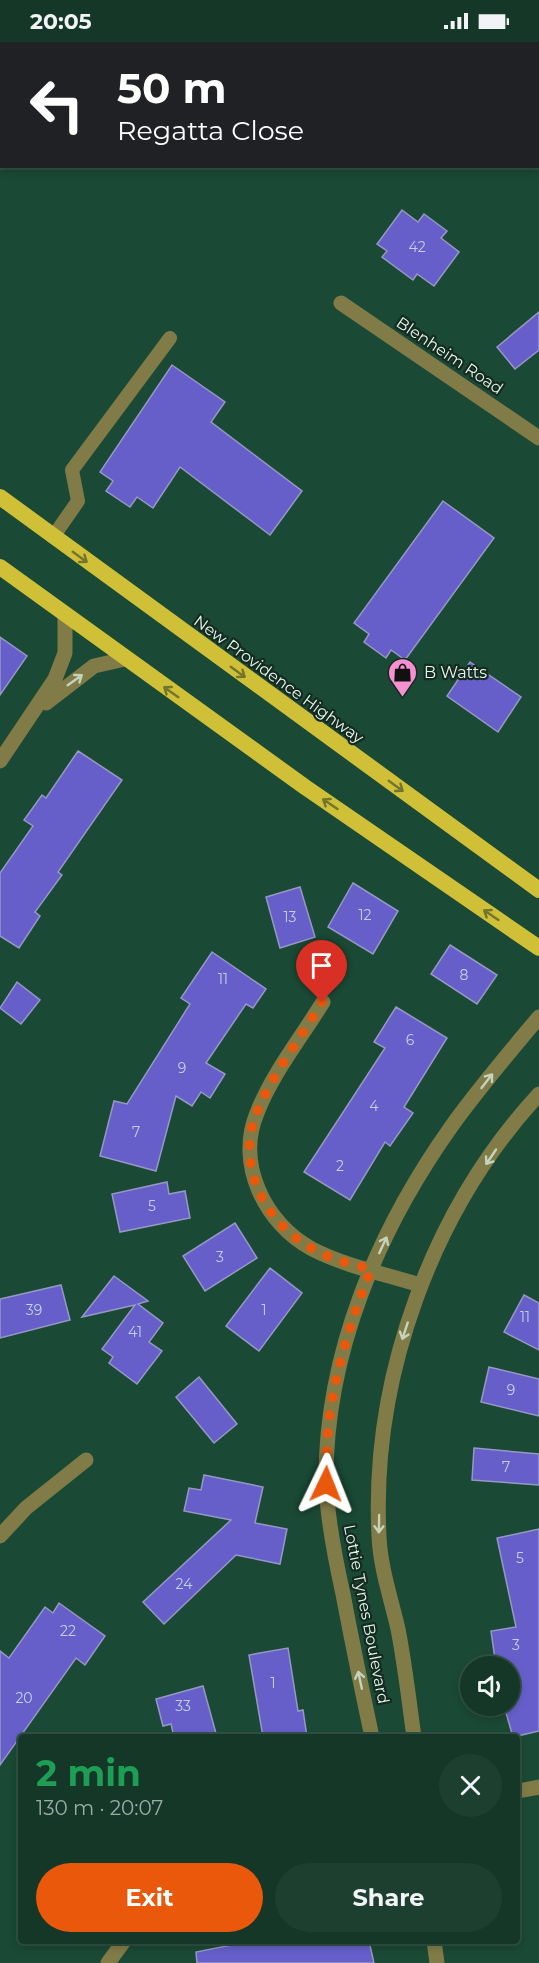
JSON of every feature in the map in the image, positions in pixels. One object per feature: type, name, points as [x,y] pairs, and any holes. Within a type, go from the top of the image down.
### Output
[{"type":"highway","name":"New Providence Highway","points":[[0,497],[539,890]]},
{"type":"highway","points":[[0,567],[305,787],[539,948]]},
{"type":"street","name":"Blenheim Road","points":[[340,303],[539,438]]},
{"type":"street","points":[[0,761],[55,679],[65,653],[65,616]]},
{"type":"street","points":[[33,715],[94,666],[125,659]]},
{"type":"street","points":[[322,1002],[257,1112],[250,1132],[249,1162],[256,1188],[287,1230],[309,1247],[324,1255],[420,1285]]},
{"type":"street","name":"Lottie Tynes Boulevard","points":[[371,1734],[334,1550],[326,1484],[328,1428],[341,1359],[350,1324],[371,1269],[399,1210],[450,1127],[539,1017]]},
{"type":"street","name":"Lottie Tynes Boulevard","points":[[414,1734],[401,1643],[379,1538],[379,1467],[387,1401],[402,1340],[420,1285],[453,1217],[491,1156],[539,1094]]},
{"type":"street","points":[[0,1536],[26,1508],[86,1460]]},
{"type":"street","points":[[520,1791],[539,1787]]},
{"type":"street","points":[[108,1963],[122,1944]]},
{"type":"street","points":[[434,1944],[437,1963]]},
{"type":"lane","points":[[53,537],[78,501],[72,470],[170,338]]},
{"type":"building","points":[[402,210],[418,222],[424,214],[447,231],[441,238],[459,252],[434,286],[417,274],[413,280],[382,257],[387,251],[377,244]]},
{"type":"building","points":[[539,312],[539,350],[515,369],[497,347]]},
{"type":"building","points":[[172,365],[225,402],[211,422],[302,491],[270,535],[180,467],[153,508],[137,497],[130,507],[106,491],[113,481],[100,472]]},
{"type":"building","points":[[443,501],[494,538],[405,660],[391,650],[386,658],[364,642],[369,634],[354,623]]},
{"type":"building","points":[[0,637],[27,656],[0,695]]},
{"type":"building","points":[[470,662],[521,697],[498,732],[447,696]]},
{"type":"building","points":[[78,751],[122,780],[58,872],[62,875],[35,912],[40,916],[19,948],[0,936],[0,873],[33,826],[24,820],[42,795],[46,798]]},
{"type":"building","points":[[353,883],[398,911],[373,954],[328,927]]},
{"type":"building","points":[[300,887],[315,937],[280,948],[266,897]]},
{"type":"building","points":[[450,945],[497,975],[477,1004],[431,974]]},
{"type":"building","points":[[212,952],[266,989],[253,1008],[246,1004],[206,1063],[225,1074],[210,1098],[201,1092],[192,1106],[176,1096],[156,1171],[100,1156],[114,1101],[127,1104],[190,1004],[181,998]]},
{"type":"building","points":[[17,982],[40,1000],[21,1024],[0,1008]]},
{"type":"building","points":[[396,1007],[447,1038],[404,1107],[413,1113],[390,1146],[385,1142],[350,1200],[304,1172],[385,1048],[374,1042]]},
{"type":"building","points":[[167,1182],[169,1194],[185,1191],[190,1218],[120,1232],[112,1194]]},
{"type":"building","points":[[235,1223],[257,1258],[205,1291],[183,1256]]},
{"type":"building","points":[[270,1268],[302,1293],[259,1351],[226,1326]]},
{"type":"building","points":[[114,1276],[148,1301],[138,1304],[163,1323],[149,1342],[162,1351],[137,1384],[109,1363],[113,1357],[102,1349],[135,1305],[82,1317]]},
{"type":"building","points":[[61,1285],[70,1320],[0,1338],[0,1299]]},
{"type":"building","points":[[524,1295],[539,1303],[539,1350],[504,1332]]},
{"type":"building","points":[[489,1367],[539,1379],[539,1416],[481,1402]]},
{"type":"building","points":[[199,1377],[237,1424],[214,1443],[176,1397]]},
{"type":"building","points":[[474,1448],[539,1454],[539,1485],[472,1480]]},
{"type":"building","points":[[204,1475],[263,1487],[255,1523],[287,1529],[280,1564],[236,1555],[164,1624],[143,1602],[231,1520],[184,1511],[189,1488],[201,1490]]},
{"type":"building","points":[[539,1529],[539,1731],[520,1735],[512,1734],[507,1716],[520,1716],[520,1656],[495,1656],[491,1631],[516,1627],[497,1538]]},
{"type":"building","points":[[59,1603],[105,1636],[85,1665],[76,1658],[22,1734],[18,1734],[18,1740],[0,1765],[0,1651],[9,1658],[45,1607],[53,1613]]},
{"type":"building","points":[[288,1648],[298,1711],[303,1710],[307,1734],[262,1734],[249,1655]]},
{"type":"building","points":[[203,1686],[216,1734],[173,1734],[171,1724],[163,1726],[156,1699]]},
{"type":"building","points":[[237,1944],[370,1944],[374,1963],[197,1963],[196,1952]]},
{"type":"place","name":"B Watts","points":[[403,698]]},
{"type":"route","points":[[322,1002],[257,1112],[250,1132],[249,1162],[256,1188],[287,1230],[324,1255],[371,1269],[350,1324],[341,1359],[328,1428],[326,1484]]}]
